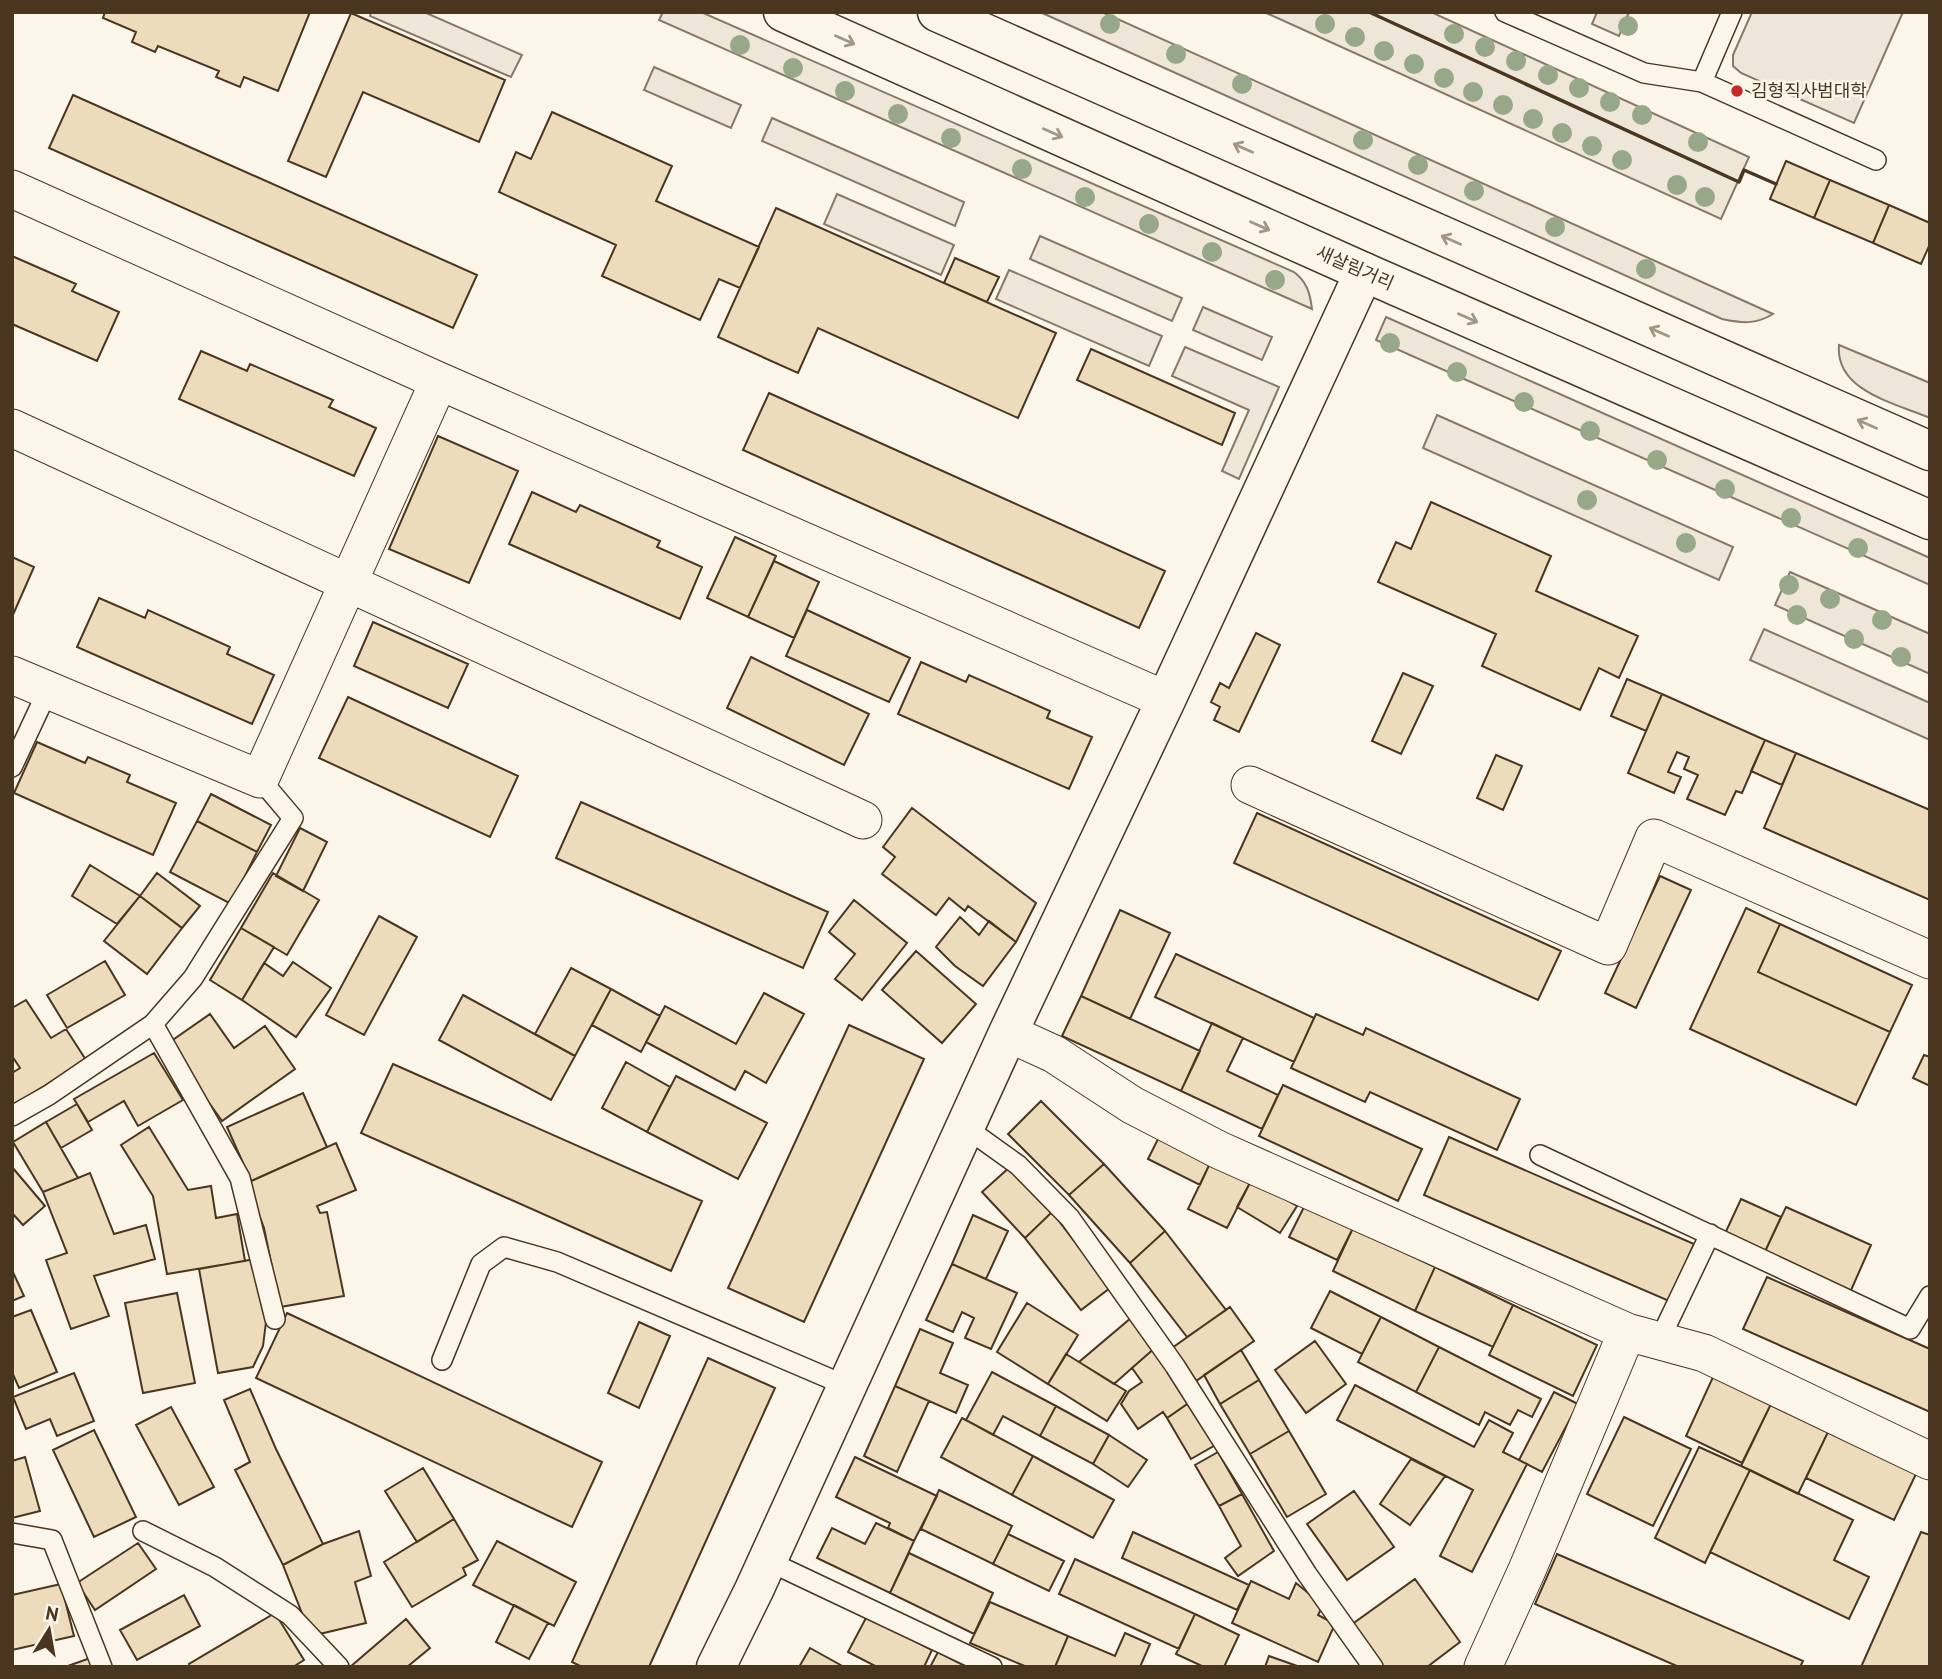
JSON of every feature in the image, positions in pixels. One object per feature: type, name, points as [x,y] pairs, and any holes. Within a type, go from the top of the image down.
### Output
[{"type":"main road","name":"새살림거리","points":[[783,12],[1364,272],[1930,520]]},
{"type":"main road","points":[[937,12],[1930,451]]},
{"type":"main road","points":[[716,1667],[768,1561],[1008,1033],[1364,272]]},
{"type":"street","points":[[12,189],[439,381],[1166,700]]},
{"type":"street","points":[[12,675],[260,779],[439,381]]},
{"type":"street","points":[[12,428],[863,820]]},
{"type":"street","points":[[1250,785],[1608,946],[1654,838],[1930,960]]},
{"type":"street","points":[[1008,1033],[1054,1055],[1132,1105],[1219,1150],[1643,1336],[1704,1353],[1930,1461]]},
{"type":"street","points":[[1483,1667],[1527,1570],[1643,1336]]},
{"type":"lane","points":[[1505,12],[1644,73],[1702,82],[1876,160]]},
{"type":"lane","points":[[1702,82],[1732,12]]},
{"type":"lane","points":[[12,767],[48,690]]},
{"type":"lane","points":[[12,1116],[49,1095],[153,1024],[193,978],[293,817],[260,779]]},
{"type":"lane","points":[[153,1024],[240,1178],[275,1319]]},
{"type":"lane","points":[[965,1127],[1018,1164],[1070,1218],[1175,1366],[1307,1574],[1373,1667]]},
{"type":"lane","points":[[1540,1155],[1910,1329],[1930,1296]]},
{"type":"lane","points":[[1643,1336],[1710,1234]]},
{"type":"lane","points":[[442,1360],[481,1264],[504,1247],[557,1262],[847,1386]]},
{"type":"lane","points":[[144,1531],[215,1567],[290,1615],[338,1667]]},
{"type":"lane","points":[[12,1533],[52,1540],[102,1667]]},
{"type":"lane","points":[[768,1561],[992,1667]]},
{"type":"shaded area","points":[[371,12],[424,12],[522,55],[511,77],[370,16]]},
{"type":"shaded area","points":[[663,12],[701,12],[1294,272],[1307,288],[1312,309],[659,20]]},
{"type":"shaded area","points":[[1040,12],[1102,12],[1773,314],[1748,322],[1722,319]]},
{"type":"shaded area","points":[[1264,12],[1431,12],[1749,157],[1721,219]]},
{"type":"shaded area","points":[[1597,12],[1629,12],[1619,36],[1592,24]]},
{"type":"shaded area","points":[[1752,12],[1903,12],[1854,123],[1741,73],[1733,66],[1733,55]]},
{"type":"shaded area","points":[[654,67],[741,105],[731,128],[644,90]]},
{"type":"shaded area","points":[[772,118],[964,202],[955,226],[762,141]]},
{"type":"shaded area","points":[[837,194],[954,245],[941,275],[824,224]]},
{"type":"shaded area","points":[[1040,236],[1182,298],[1172,321],[1030,259]]},
{"type":"shaded area","points":[[1009,270],[1162,336],[1149,366],[996,299]]},
{"type":"shaded area","points":[[1203,307],[1272,337],[1262,360],[1193,330]]},
{"type":"shaded area","points":[[1386,317],[1930,558],[1930,585],[1376,340]]},
{"type":"shaded area","points":[[1839,345],[1930,383],[1930,418],[1885,400],[1857,384],[1840,361]]},
{"type":"shaded area","points":[[1185,347],[1279,387],[1239,479],[1222,471],[1249,410],[1172,376]]},
{"type":"shaded area","points":[[1437,415],[1733,547],[1719,580],[1423,448]]},
{"type":"shaded area","points":[[1790,572],[1930,634],[1930,674],[1775,605]]},
{"type":"shaded area","points":[[1764,629],[1930,703],[1930,740],[1750,660]]},
{"type":"building","points":[[105,12],[310,12],[278,91],[244,77],[240,87],[216,77],[219,71],[158,46],[155,52],[132,42],[136,32],[103,18]]},
{"type":"building","points":[[351,13],[505,80],[479,142],[363,92],[326,177],[288,161]]},
{"type":"building","points":[[73,95],[477,275],[453,328],[49,148]]},
{"type":"building","points":[[552,112],[672,166],[656,201],[759,247],[740,288],[719,279],[700,320],[602,276],[616,245],[499,192],[516,152],[531,159]]},
{"type":"building","points":[[1786,161],[1830,180],[1814,218],[1770,199]]},
{"type":"building","points":[[1830,180],[1889,205],[1873,243],[1814,218]]},
{"type":"building","points":[[1889,205],[1930,223],[1930,244],[1921,264],[1873,243]]},
{"type":"building","points":[[776,208],[1056,333],[1018,418],[818,328],[798,373],[718,337]]},
{"type":"building","points":[[12,256],[76,284],[72,291],[119,312],[97,361],[12,324]]},
{"type":"building","points":[[955,258],[999,277],[987,302],[944,283]]},
{"type":"building","points":[[1091,349],[1235,413],[1222,445],[1077,380]]},
{"type":"building","points":[[201,351],[247,371],[250,364],[333,400],[329,407],[376,428],[354,476],[179,399]]},
{"type":"building","points":[[769,393],[1165,571],[1139,628],[743,450]]},
{"type":"building","points":[[438,436],[518,471],[469,583],[389,549]]},
{"type":"building","points":[[532,492],[576,512],[580,505],[660,541],[657,547],[702,567],[680,619],[509,544]]},
{"type":"building","points":[[1431,502],[1551,556],[1536,591],[1638,636],[1619,678],[1599,668],[1580,710],[1482,666],[1496,634],[1378,582],[1396,542],[1411,549]]},
{"type":"building","points":[[735,537],[776,556],[748,617],[707,598]]},
{"type":"building","points":[[12,557],[34,567],[12,617]]},
{"type":"building","points":[[774,561],[819,582],[794,638],[748,617]]},
{"type":"building","points":[[99,598],[145,618],[148,610],[230,647],[227,654],[274,675],[252,724],[77,647]]},
{"type":"building","points":[[807,610],[910,658],[889,702],[786,656]]},
{"type":"building","points":[[373,622],[468,664],[448,708],[354,666]]},
{"type":"building","points":[[1256,633],[1280,645],[1239,732],[1214,720],[1220,707],[1211,702],[1220,683],[1229,688]]},
{"type":"building","points":[[751,657],[869,714],[844,765],[727,708]]},
{"type":"building","points":[[921,662],[966,682],[969,675],[1050,711],[1047,718],[1092,737],[1069,789],[898,714]]},
{"type":"building","points":[[1403,673],[1433,686],[1401,754],[1372,741]]},
{"type":"building","points":[[1627,679],[1662,694],[1646,731],[1611,716]]},
{"type":"building","points":[[1662,694],[1765,740],[1742,793],[1736,791],[1725,815],[1687,799],[1698,775],[1684,769],[1689,757],[1677,752],[1668,772],[1681,777],[1674,793],[1628,773]]},
{"type":"building","points":[[348,697],[518,776],[490,837],[319,758]]},
{"type":"building","points":[[1765,740],[1796,753],[1782,785],[1751,771]]},
{"type":"building","points":[[37,742],[85,763],[88,757],[130,775],[127,782],[176,803],[153,855],[14,793]]},
{"type":"building","points":[[1796,753],[1930,810],[1930,900],[1764,828]]},
{"type":"building","points":[[1496,755],[1522,766],[1503,810],[1477,798]]},
{"type":"building","points":[[211,794],[271,825],[257,852],[197,821]]},
{"type":"building","points":[[581,802],[828,912],[803,968],[556,858]]},
{"type":"building","points":[[912,808],[1036,903],[1016,942],[968,906],[965,911],[949,898],[936,915],[882,874],[895,857],[883,847]]},
{"type":"building","points":[[1257,813],[1561,951],[1538,1000],[1234,863]]},
{"type":"building","points":[[197,821],[257,852],[231,904],[170,872]]},
{"type":"building","points":[[300,828],[327,842],[303,891],[276,876]]},
{"type":"building","points":[[90,865],[140,896],[117,924],[72,896]]},
{"type":"building","points":[[157,873],[200,906],[182,928],[140,896]]},
{"type":"building","points":[[273,873],[319,900],[287,955],[241,928]]},
{"type":"building","points":[[1660,876],[1691,890],[1636,1008],[1605,993]]},
{"type":"building","points":[[140,896],[182,928],[147,974],[104,941]]},
{"type":"building","points":[[854,900],[907,943],[862,1000],[835,979],[855,954],[829,932]]},
{"type":"building","points":[[1746,908],[1780,924],[1758,972],[1890,1032],[1856,1105],[1690,1029]]},
{"type":"building","points":[[1120,910],[1170,933],[1130,1019],[1081,996]]},
{"type":"building","points":[[379,916],[417,937],[364,1035],[326,1015]]},
{"type":"building","points":[[960,917],[979,935],[989,921],[1016,942],[983,986],[955,966],[936,947]]},
{"type":"building","points":[[1780,924],[1912,985],[1890,1032],[1758,972]]},
{"type":"building","points":[[241,928],[274,947],[242,1000],[210,980]]},
{"type":"building","points":[[916,951],[976,1004],[942,1043],[882,990]]},
{"type":"building","points":[[1176,954],[1314,1018],[1294,1062],[1155,997]]},
{"type":"building","points":[[105,961],[125,995],[67,1028],[47,995]]},
{"type":"building","points":[[293,962],[331,988],[296,1037],[242,1000],[264,963],[283,976]]},
{"type":"building","points":[[571,968],[611,989],[575,1056],[535,1034]]},
{"type":"building","points":[[611,989],[660,1016],[641,1052],[592,1025]]},
{"type":"building","points":[[764,993],[804,1014],[766,1083],[745,1071],[735,1090],[646,1042],[665,1006],[736,1044]]},
{"type":"building","points":[[463,995],[575,1056],[551,1100],[439,1040]]},
{"type":"building","points":[[1081,996],[1200,1051],[1181,1091],[1062,1036]]},
{"type":"building","points":[[26,1000],[51,1038],[66,1029],[86,1060],[12,1106],[12,1073],[20,1068],[12,1056],[12,1008]]},
{"type":"building","points":[[210,1014],[234,1048],[265,1026],[295,1069],[222,1121],[167,1044]]},
{"type":"building","points":[[1316,1014],[1363,1035],[1366,1028],[1520,1099],[1497,1150],[1370,1092],[1365,1102],[1291,1068]]},
{"type":"building","points":[[1212,1023],[1243,1038],[1227,1071],[1278,1095],[1262,1129],[1181,1091]]},
{"type":"building","points":[[849,1025],[924,1059],[804,1322],[728,1288]]},
{"type":"building","points":[[154,1053],[183,1100],[138,1126],[124,1101],[88,1122],[74,1099]]},
{"type":"building","points":[[1924,1055],[1930,1057],[1930,1086],[1913,1078]]},
{"type":"building","points":[[626,1062],[670,1087],[647,1132],[602,1108]]},
{"type":"building","points":[[393,1064],[702,1201],[671,1271],[361,1133]]},
{"type":"building","points":[[676,1076],[767,1123],[738,1179],[647,1132]]},
{"type":"building","points":[[1283,1085],[1422,1149],[1398,1201],[1259,1136]]},
{"type":"building","points":[[303,1093],[327,1147],[251,1181],[227,1127]]},
{"type":"building","points":[[1041,1101],[1104,1164],[1069,1195],[1008,1134]]},
{"type":"building","points":[[77,1104],[92,1130],[61,1148],[46,1122]]},
{"type":"building","points":[[46,1122],[78,1178],[43,1192],[13,1142]]},
{"type":"building","points":[[149,1127],[188,1190],[211,1186],[216,1218],[237,1214],[245,1261],[167,1274],[153,1196],[121,1145]]},
{"type":"building","points":[[1161,1133],[1212,1159],[1200,1185],[1148,1159]]},
{"type":"building","points":[[1449,1137],[1694,1244],[1669,1301],[1424,1195]]},
{"type":"building","points":[[336,1143],[356,1190],[317,1206],[320,1213],[327,1212],[344,1296],[280,1307],[264,1228],[247,1183]]},
{"type":"building","points":[[1212,1159],[1252,1179],[1227,1228],[1188,1209]]},
{"type":"building","points":[[1104,1164],[1165,1231],[1130,1263],[1069,1195]]},
{"type":"building","points":[[12,1167],[45,1206],[23,1225],[12,1213]]},
{"type":"building","points":[[1010,1167],[1052,1212],[1025,1238],[982,1192]]},
{"type":"building","points":[[90,1173],[114,1234],[146,1225],[155,1259],[94,1276],[109,1316],[71,1329],[46,1260],[67,1253],[43,1192]]},
{"type":"building","points":[[1252,1179],[1297,1206],[1280,1233],[1237,1207]]},
{"type":"building","points":[[1741,1199],[1781,1217],[1762,1258],[1722,1240]]},
{"type":"building","points":[[1305,1205],[1353,1228],[1337,1260],[1289,1237]]},
{"type":"building","points":[[1786,1207],[1871,1245],[1848,1297],[1762,1258]]},
{"type":"building","points":[[1052,1212],[1110,1288],[1081,1310],[1025,1238]]},
{"type":"building","points":[[973,1215],[1008,1231],[986,1279],[952,1264]]},
{"type":"building","points":[[1353,1228],[1435,1267],[1415,1311],[1333,1271]]},
{"type":"building","points":[[1165,1231],[1226,1310],[1187,1337],[1130,1263]]},
{"type":"building","points":[[255,1259],[266,1322],[263,1346],[253,1367],[218,1373],[199,1269]]},
{"type":"building","points":[[952,1264],[1017,1293],[991,1349],[965,1338],[974,1318],[962,1312],[953,1332],[926,1320]]},
{"type":"building","points":[[1435,1267],[1513,1305],[1493,1347],[1415,1311]]},
{"type":"building","points":[[12,1270],[24,1296],[12,1301]]},
{"type":"building","points":[[1767,1277],[1930,1349],[1930,1412],[1743,1329]]},
{"type":"building","points":[[1330,1291],[1381,1317],[1362,1354],[1311,1328]]},
{"type":"building","points":[[177,1293],[195,1383],[143,1393],[125,1303]]},
{"type":"building","points":[[1027,1303],[1078,1335],[1048,1384],[997,1352]]},
{"type":"building","points":[[1513,1305],[1597,1345],[1573,1396],[1489,1355]]},
{"type":"building","points":[[1230,1307],[1254,1341],[1196,1381],[1172,1348]]},
{"type":"building","points":[[31,1310],[57,1372],[19,1388],[12,1372],[12,1317]]},
{"type":"building","points":[[287,1313],[602,1462],[572,1527],[256,1378]]},
{"type":"building","points":[[1381,1317],[1439,1347],[1416,1392],[1358,1362]]},
{"type":"building","points":[[1131,1318],[1156,1347],[1114,1384],[1079,1362]]},
{"type":"building","points":[[639,1322],[670,1336],[639,1408],[608,1393]]},
{"type":"building","points":[[920,1329],[953,1343],[940,1373],[968,1385],[956,1413],[895,1386]]},
{"type":"building","points":[[1315,1341],[1346,1384],[1306,1413],[1275,1370]]},
{"type":"building","points":[[1156,1347],[1193,1400],[1167,1418],[1163,1412],[1138,1429],[1121,1404],[1129,1391],[1142,1382],[1132,1368]]},
{"type":"building","points":[[1439,1347],[1541,1399],[1532,1417],[1518,1410],[1510,1425],[1485,1412],[1479,1425],[1416,1392]]},
{"type":"building","points":[[1241,1350],[1259,1380],[1220,1404],[1204,1375]]},
{"type":"building","points":[[1066,1354],[1126,1391],[1107,1421],[1048,1384]]},
{"type":"building","points":[[708,1358],[775,1388],[649,1667],[582,1667],[572,1662]]},
{"type":"building","points":[[992,1372],[1056,1406],[1040,1436],[1003,1416],[993,1435],[966,1420]]},
{"type":"building","points":[[74,1373],[94,1421],[57,1436],[50,1419],[26,1429],[13,1397]]},
{"type":"building","points":[[1713,1377],[1771,1404],[1742,1463],[1686,1436]]},
{"type":"building","points":[[1259,1380],[1289,1431],[1250,1454],[1220,1404]]},
{"type":"building","points":[[1355,1385],[1474,1447],[1489,1420],[1513,1433],[1503,1452],[1527,1464],[1472,1572],[1440,1556],[1473,1490],[1337,1420]]},
{"type":"building","points":[[895,1386],[929,1401],[897,1472],[864,1456]]},
{"type":"building","points":[[250,1389],[323,1544],[283,1565],[235,1470],[250,1462],[224,1400]]},
{"type":"building","points":[[1554,1392],[1578,1404],[1542,1472],[1519,1460]]},
{"type":"building","points":[[1193,1400],[1217,1444],[1191,1459],[1167,1418]]},
{"type":"building","points":[[1771,1404],[1828,1432],[1798,1494],[1741,1466]]},
{"type":"building","points":[[1056,1406],[1109,1435],[1093,1464],[1040,1436]]},
{"type":"building","points":[[171,1407],[214,1487],[179,1505],[136,1425]]},
{"type":"building","points":[[1624,1417],[1691,1449],[1653,1526],[1587,1494]]},
{"type":"building","points":[[962,1418],[1033,1456],[1012,1495],[941,1457]]},
{"type":"building","points":[[94,1430],[136,1517],[94,1537],[53,1450]]},
{"type":"building","points":[[1289,1431],[1326,1494],[1287,1517],[1250,1454]]},
{"type":"building","points":[[1828,1432],[1916,1474],[1894,1520],[1806,1478]]},
{"type":"building","points":[[1109,1435],[1147,1460],[1128,1487],[1093,1464]]},
{"type":"building","points":[[1699,1447],[1750,1470],[1705,1563],[1655,1538]]},
{"type":"building","points":[[1218,1452],[1242,1494],[1219,1506],[1195,1465]]},
{"type":"building","points":[[1033,1456],[1114,1500],[1093,1538],[1012,1495]]},
{"type":"building","points":[[25,1457],[40,1511],[12,1518],[12,1461]]},
{"type":"building","points":[[855,1457],[937,1496],[914,1541],[888,1528],[890,1523],[836,1497]]},
{"type":"building","points":[[1411,1459],[1445,1476],[1410,1525],[1380,1504]]},
{"type":"building","points":[[423,1468],[454,1519],[417,1542],[385,1491]]},
{"type":"building","points":[[1750,1470],[1853,1520],[1834,1560],[1869,1577],[1849,1619],[1710,1552]]},
{"type":"building","points":[[939,1490],[1012,1526],[993,1564],[921,1529]]},
{"type":"building","points":[[1354,1491],[1394,1547],[1347,1580],[1307,1524]]},
{"type":"building","points":[[1242,1494],[1274,1551],[1238,1576],[1225,1558],[1241,1546],[1219,1506]]},
{"type":"building","points":[[454,1519],[478,1560],[463,1568],[466,1575],[412,1607],[384,1562]]},
{"type":"building","points":[[876,1523],[914,1541],[890,1593],[817,1558],[832,1528],[865,1544]]},
{"type":"building","points":[[359,1531],[371,1576],[355,1582],[366,1623],[311,1636],[283,1565],[323,1544]]},
{"type":"building","points":[[1133,1532],[1249,1585],[1237,1610],[1122,1558]]},
{"type":"building","points":[[1921,1532],[1930,1535],[1930,1667],[1861,1667]]},
{"type":"building","points":[[1008,1534],[1064,1561],[1049,1591],[993,1564]]},
{"type":"building","points":[[497,1541],[576,1582],[554,1626],[473,1585]]},
{"type":"building","points":[[138,1543],[156,1569],[95,1610],[77,1583]]},
{"type":"building","points":[[909,1553],[993,1593],[974,1634],[890,1593]]},
{"type":"building","points":[[1557,1554],[1803,1661],[1800,1667],[1679,1667],[1535,1604]]},
{"type":"building","points":[[1075,1559],[1195,1614],[1179,1649],[1059,1594]]},
{"type":"building","points":[[1415,1579],[1460,1642],[1427,1667],[1381,1667],[1351,1625]]},
{"type":"building","points":[[1251,1581],[1289,1599],[1296,1583],[1323,1605],[1318,1615],[1335,1624],[1318,1662],[1232,1623]]},
{"type":"building","points":[[61,1584],[74,1636],[12,1650],[12,1595]]},
{"type":"building","points":[[184,1595],[200,1626],[137,1660],[120,1630]]},
{"type":"building","points":[[990,1602],[1068,1636],[1055,1667],[1027,1667],[970,1643]]},
{"type":"building","points":[[514,1605],[548,1623],[529,1659],[496,1642]]},
{"type":"building","points":[[275,1613],[304,1660],[293,1667],[190,1667],[189,1664]]},
{"type":"building","points":[[1195,1614],[1239,1635],[1224,1667],[1204,1667],[1176,1654]]},
{"type":"building","points":[[867,1616],[932,1650],[924,1667],[877,1667],[848,1652]]},
{"type":"building","points":[[406,1619],[430,1648],[407,1667],[350,1667]]},
{"type":"building","points":[[1125,1633],[1150,1644],[1140,1667],[1055,1667],[1068,1636],[1115,1656]]},
{"type":"building","points":[[810,1648],[844,1667],[799,1667]]},
{"type":"building","points":[[938,1652],[967,1667],[930,1667]]},
{"type":"building","points":[[1269,1656],[1300,1667],[1265,1667]]},
{"type":"building","points":[[93,1657],[96,1667],[65,1667]]},
{"type":"wall","points":[[1369,12],[1739,182],[1744,170],[1776,184]]},
{"type":"place","name":"김형직사범대학","points":[[1737,91]]}]
